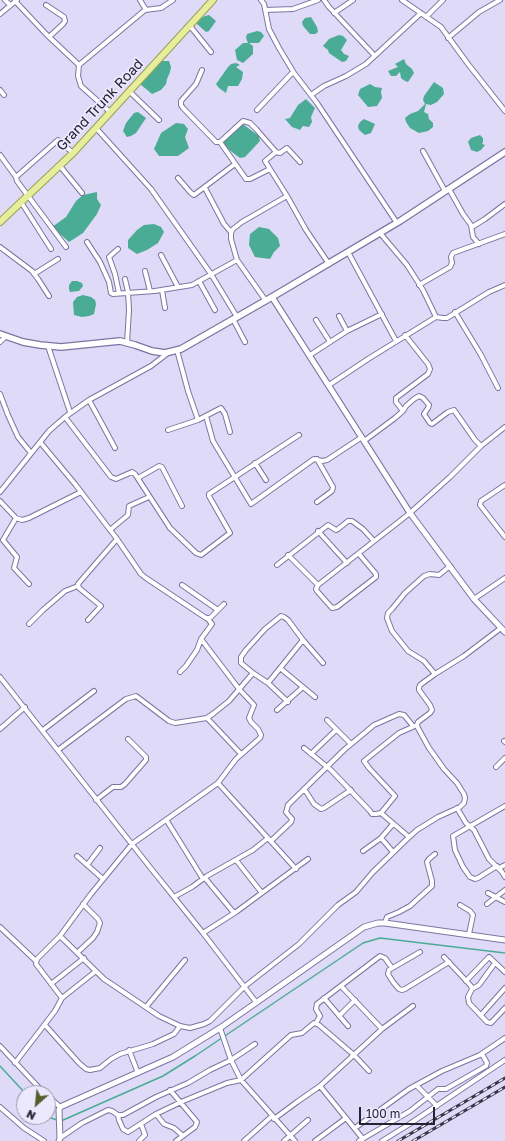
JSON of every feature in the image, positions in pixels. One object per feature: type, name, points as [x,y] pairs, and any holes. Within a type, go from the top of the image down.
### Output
[{"type":"main road","name":"Grand Trunk Road","points":[[0,222],[73,153],[213,0]]},
{"type":"main road","points":[[3,335],[23,342],[48,346],[61,347],[114,342],[127,343],[152,351],[164,353],[181,349],[397,223],[505,152]]},
{"type":"street","points":[[5,0],[10,5]]},
{"type":"street","points":[[140,0],[146,10]]},
{"type":"street","points":[[110,112],[82,86],[78,76],[79,64],[140,13],[146,10],[161,8],[173,0]]},
{"type":"street","points":[[261,0],[264,4],[269,29],[293,72],[311,95],[397,223]]},
{"type":"street","points":[[264,10],[293,9],[318,0]]},
{"type":"street","points":[[324,0],[334,13],[374,55]]},
{"type":"street","points":[[334,13],[353,0]]},
{"type":"street","points":[[402,0],[441,27],[505,111]]},
{"type":"street","points":[[426,17],[443,0]]},
{"type":"street","points":[[448,38],[479,12],[500,0]]},
{"type":"street","points":[[0,14],[16,1],[49,37],[79,64]]},
{"type":"street","points":[[46,5],[64,17],[65,21],[49,37]]},
{"type":"street","points":[[311,95],[324,86],[346,76],[366,64],[420,13]]},
{"type":"street","points":[[190,26],[211,52]]},
{"type":"street","points":[[202,70],[196,84],[181,101],[181,105],[216,142],[220,142],[245,178],[248,180],[270,169]]},
{"type":"street","points":[[257,110],[293,72]]},
{"type":"street","points":[[0,90],[4,95]]},
{"type":"street","points":[[129,91],[159,120]]},
{"type":"street","points":[[220,142],[243,122],[250,123],[276,152]]},
{"type":"street","points":[[96,128],[151,188],[211,274],[235,318],[245,342]]},
{"type":"street","points":[[16,177],[58,140],[73,153]]},
{"type":"street","points":[[300,162],[287,148],[280,152],[276,152],[265,161],[288,196],[306,230],[329,264]]},
{"type":"street","points":[[422,151],[472,227],[473,237],[479,244]]},
{"type":"street","points":[[0,155],[16,177],[17,182],[66,247]]},
{"type":"street","points":[[178,178],[194,195],[235,164]]},
{"type":"street","points":[[60,166],[82,192]]},
{"type":"street","points":[[205,188],[224,224],[231,232],[231,239],[237,260],[266,300]]},
{"type":"street","points":[[231,232],[242,222],[288,196]]},
{"type":"street","points":[[21,202],[51,249]]},
{"type":"street","points":[[472,227],[505,204]]},
{"type":"street","points":[[380,233],[407,265],[436,317]]},
{"type":"street","points":[[419,285],[450,267],[452,263],[451,256],[453,253],[505,234]]},
{"type":"street","points":[[87,242],[100,262],[111,293],[162,290],[192,285],[237,260]]},
{"type":"street","points":[[0,247],[34,274],[49,296]]},
{"type":"street","points":[[118,249],[109,257],[115,274],[119,293]]},
{"type":"street","points":[[348,252],[396,341]]},
{"type":"street","points":[[161,255],[178,287]]},
{"type":"street","points":[[34,274],[58,259]]},
{"type":"street","points":[[145,271],[150,291]]},
{"type":"street","points":[[125,279],[128,292],[129,310],[127,343]]},
{"type":"street","points":[[198,281],[215,310]]},
{"type":"street","points":[[329,385],[405,335],[436,317],[447,318],[489,292],[505,285]]},
{"type":"street","points":[[162,290],[165,308]]},
{"type":"street","points":[[272,297],[410,513],[474,599],[503,630],[420,685],[419,690],[432,710],[430,713],[420,720],[415,726],[399,733],[364,761],[395,796],[381,813],[372,814],[351,790],[304,748]]},
{"type":"street","points":[[455,312],[481,355],[498,388]]},
{"type":"street","points":[[310,355],[347,331],[382,314]]},
{"type":"street","points":[[338,316],[347,331]]},
{"type":"street","points":[[316,320],[330,342]]},
{"type":"street","points":[[0,342],[3,335]]},
{"type":"street","points":[[403,411],[396,402],[396,398],[428,374],[430,369],[428,364],[405,335]]},
{"type":"street","points":[[48,346],[70,412]]},
{"type":"street","points":[[0,492],[49,431],[70,412],[89,400],[135,376],[174,351],[198,420]]},
{"type":"street","points":[[0,394],[18,437],[31,453]]},
{"type":"street","points":[[316,458],[322,461],[327,460],[363,439],[403,411],[406,406],[420,396],[428,405],[428,408],[424,414],[431,424],[448,412],[454,410],[475,440],[481,446]]},
{"type":"street","points":[[89,400],[115,448]]},
{"type":"street","points":[[0,408],[5,406]]},
{"type":"street","points":[[168,430],[198,420],[221,408],[225,414],[230,432]]},
{"type":"street","points":[[206,416],[213,441],[249,503],[252,504],[316,458]]},
{"type":"street","points":[[65,417],[111,477],[116,479],[132,472],[134,473],[170,528],[196,553],[201,555],[230,532],[209,496],[211,492],[299,435]]},
{"type":"street","points":[[359,554],[376,576],[337,607],[332,608],[317,591],[316,589],[318,586],[410,513],[450,478],[481,446],[505,427]]},
{"type":"street","points":[[40,442],[117,539],[141,574],[207,618],[212,624],[197,650],[180,672]]},
{"type":"street","points":[[316,458],[333,487],[332,491],[317,502]]},
{"type":"street","points":[[255,463],[266,480]]},
{"type":"street","points":[[138,478],[159,466],[162,467],[182,506]]},
{"type":"street","points":[[505,485],[481,501],[480,505],[505,537]]},
{"type":"street","points":[[0,502],[16,518],[22,520],[81,492]]},
{"type":"street","points":[[110,530],[128,515],[129,506],[150,497]]},
{"type":"street","points":[[16,518],[3,540],[17,557],[14,568],[29,584]]},
{"type":"street","points":[[277,565],[328,525],[334,529],[338,529],[348,521],[352,521],[363,529],[374,541]]},
{"type":"street","points":[[318,532],[347,563]]},
{"type":"street","points":[[29,624],[65,590],[78,586],[85,574],[117,539]]},
{"type":"street","points":[[288,555],[318,586]]},
{"type":"street","points":[[435,674],[424,661],[410,654],[400,642],[389,624],[388,613],[405,593],[424,576],[438,575],[450,566]]},
{"type":"street","points":[[474,599],[505,578]]},
{"type":"street","points":[[182,585],[218,610]]},
{"type":"street","points":[[78,586],[101,606],[88,620]]},
{"type":"street","points":[[207,618],[224,604]]},
{"type":"street","points":[[288,702],[268,683],[253,673],[242,663],[240,657],[264,629],[281,616],[284,617],[323,663]]},
{"type":"street","points":[[36,962],[60,936],[83,904],[132,844],[167,821],[218,783],[241,754],[260,738],[261,735],[249,718],[254,705],[239,688],[202,639]]},
{"type":"street","points":[[268,683],[303,640]]},
{"type":"street","points":[[280,668],[315,697]]},
{"type":"street","points":[[58,750],[126,699],[136,696],[169,721],[175,722],[206,718],[229,701],[253,673]]},
{"type":"street","points":[[0,677],[256,1002]]},
{"type":"street","points":[[277,710],[288,702],[303,687]]},
{"type":"street","points":[[43,730],[94,691]]},
{"type":"street","points":[[0,729],[25,707]]},
{"type":"street","points":[[60,936],[104,979],[159,1016],[180,1026],[190,1028],[204,1024],[210,1021],[244,987],[299,944],[338,905],[356,892],[373,872],[417,830],[464,803],[464,794],[457,783],[444,769],[415,726],[404,715],[399,714],[374,725],[327,767],[286,809],[286,812],[292,819],[292,822],[270,840],[174,897]]},
{"type":"street","points":[[206,718],[241,754]]},
{"type":"street","points":[[327,720],[351,744]]},
{"type":"street","points":[[311,754],[336,730]]},
{"type":"street","points":[[96,800],[112,787],[121,787],[125,784],[146,760],[146,757],[128,739]]},
{"type":"street","points":[[496,767],[505,758]]},
{"type":"street","points":[[218,783],[296,869]]},
{"type":"street","points":[[305,790],[314,804],[321,809],[351,790]]},
{"type":"street","points":[[505,806],[453,836],[455,850],[463,867],[470,877],[475,879],[505,865]]},
{"type":"street","points":[[456,808],[466,823],[474,830],[489,859],[498,867],[505,877]]},
{"type":"street","points":[[381,813],[409,837]]},
{"type":"street","points":[[167,821],[204,878],[234,913]]},
{"type":"street","points":[[363,851],[381,838],[394,824]]},
{"type":"street","points":[[381,838],[393,852]]},
{"type":"street","points":[[87,865],[100,848]]},
{"type":"street","points":[[385,923],[387,917],[410,906],[432,886],[427,862],[435,854]]},
{"type":"street","points":[[77,856],[103,879]]},
{"type":"street","points":[[203,933],[234,913],[308,859]]},
{"type":"street","points":[[236,860],[262,893]]},
{"type":"street","points":[[488,904],[505,890]]},
{"type":"street","points":[[488,893],[505,902]]},
{"type":"street","points":[[78,952],[93,938],[100,923],[98,918],[83,904]]},
{"type":"street","points":[[460,905],[473,914],[469,934]]},
{"type":"street","points":[[60,1140],[58,1110],[60,1107],[173,1057],[220,1028],[361,929],[378,923],[385,923],[505,940]]},
{"type":"street","points":[[0,927],[36,962],[62,998]]},
{"type":"street","points":[[420,952],[389,970],[388,974],[399,989],[402,990],[449,962]]},
{"type":"street","points":[[118,1115],[121,1125],[127,1132],[156,1114],[180,1102],[227,1083],[240,1080],[291,1036],[302,1033],[316,1023],[320,1016],[316,1009],[317,1004],[380,956],[385,958],[392,968]]},
{"type":"street","points":[[444,957],[472,989]]},
{"type":"street","points":[[466,981],[487,957],[490,957],[505,972]]},
{"type":"street","points":[[51,984],[84,958]]},
{"type":"street","points":[[146,1008],[185,960]]},
{"type":"street","points":[[495,963],[479,985],[472,989],[468,999],[487,1022],[491,1023],[505,1008]]},
{"type":"street","points":[[15,1063],[55,1011],[62,998],[96,971]]},
{"type":"street","points":[[341,986],[382,1029]]},
{"type":"street","points":[[481,1015],[505,988]]},
{"type":"street","points":[[324,998],[348,1026]]},
{"type":"street","points":[[339,1016],[355,1000]]},
{"type":"street","points":[[244,1141],[273,1118],[320,1086],[382,1029],[413,1006]]},
{"type":"street","points":[[316,1023],[354,1055],[369,1071]]},
{"type":"street","points":[[44,1025],[86,1069],[95,1070],[100,1068],[110,1059],[130,1050],[153,1044],[174,1034],[180,1026]]},
{"type":"street","points":[[220,1028],[231,1060],[240,1080],[294,1141]]},
{"type":"street","points":[[355,1128],[399,1095],[442,1071],[482,1054],[505,1038]]},
{"type":"street","points":[[60,1140],[82,1123],[108,1110],[118,1115],[123,1115],[231,1060],[255,1044]]},
{"type":"street","points":[[0,1046],[36,1085]]},
{"type":"street","points":[[130,1050],[138,1073]]},
{"type":"street","points":[[320,1086],[355,1128],[361,1140],[410,1111],[438,1089],[446,1090],[486,1066],[486,1061],[482,1054]]},
{"type":"street","points":[[382,1141],[505,1060]]},
{"type":"street","points":[[416,1085],[437,1106]]},
{"type":"street","points":[[170,1090],[197,1122],[195,1127],[177,1141]]},
{"type":"street","points":[[56,1103],[60,1107]]},
{"type":"street","points":[[1,1109],[24,1128],[44,1141]]},
{"type":"street","points":[[156,1114],[164,1124],[174,1128],[183,1136]]},
{"type":"street","points":[[315,1141],[346,1118]]},
{"type":"street","points":[[284,1141],[308,1120]]},
{"type":"street","points":[[139,1141],[144,1138],[145,1135],[141,1124]]},
{"type":"shaded area","points":[[209,15],[216,21],[209,31],[206,32],[197,24],[199,19]]},
{"type":"shaded area","points":[[311,17],[317,27],[318,32],[315,34],[310,34],[303,26],[302,22],[305,18]]},
{"type":"shaded area","points":[[257,31],[261,32],[264,36],[259,43],[249,43],[253,46],[253,54],[243,63],[237,60],[235,50],[243,43],[248,43],[246,38],[247,34]]},
{"type":"shaded area","points":[[339,35],[343,36],[347,40],[341,50],[344,54],[349,56],[346,61],[342,62],[329,53],[323,46],[329,39]]},
{"type":"shaded area","points":[[404,59],[406,64],[414,73],[408,82],[401,78],[400,72],[396,76],[391,76],[388,71],[398,67],[395,64]]},
{"type":"shaded area","points":[[161,61],[169,61],[171,67],[170,72],[166,84],[161,90],[152,94],[140,84]]},
{"type":"shaded area","points":[[236,63],[240,65],[236,67],[243,72],[242,79],[238,86],[228,86],[226,93],[216,84],[228,67],[231,64]]},
{"type":"shaded area","points":[[434,82],[443,88],[444,94],[437,102],[431,105],[426,104],[424,112],[428,114],[429,119],[433,123],[433,127],[428,131],[419,133],[410,128],[405,118],[418,111],[425,104],[423,100],[424,96]]},
{"type":"shaded area","points":[[370,84],[375,87],[382,88],[382,98],[377,106],[368,107],[358,95],[360,89]]},
{"type":"shaded area","points":[[306,99],[315,108],[311,117],[312,122],[309,127],[303,126],[300,130],[292,127],[285,119],[290,118],[298,105]]},
{"type":"shaded area","points":[[138,112],[146,118],[136,133],[127,137],[123,131],[126,123],[134,113]]},
{"type":"shaded area","points":[[364,119],[375,124],[371,133],[365,135],[359,130],[358,126]]},
{"type":"shaded area","points":[[176,123],[184,124],[188,129],[185,137],[189,148],[178,156],[159,156],[154,149],[161,133]]},
{"type":"shaded area","points":[[240,125],[244,125],[259,136],[260,141],[245,157],[240,158],[224,146],[224,140]]},
{"type":"shaded area","points":[[480,135],[483,138],[482,144],[485,145],[477,152],[471,150],[468,142],[471,138]]},
{"type":"shaded area","points":[[97,192],[97,199],[101,205],[97,214],[83,233],[69,242],[52,227],[66,217],[76,201],[83,195]]},
{"type":"shaded area","points":[[154,224],[161,227],[164,232],[158,243],[137,254],[128,248],[128,240],[137,230],[144,225]]},
{"type":"shaded area","points":[[259,227],[269,229],[278,238],[280,246],[270,259],[255,257],[249,245],[250,234]]},
{"type":"shaded area","points":[[72,281],[82,283],[83,286],[79,291],[70,292],[69,285]]},
{"type":"shaded area","points":[[83,295],[91,297],[95,300],[96,304],[94,314],[82,317],[74,315],[73,302],[77,297]]},
{"type":"waterway","points":[[61,1121],[163,1076],[363,943],[380,938],[505,953]]},
{"type":"waterway","points":[[0,1066],[18,1085]]},
{"type":"railway","points":[[398,1141],[505,1078]]},
{"type":"railway","points":[[413,1141],[505,1087]]}]
